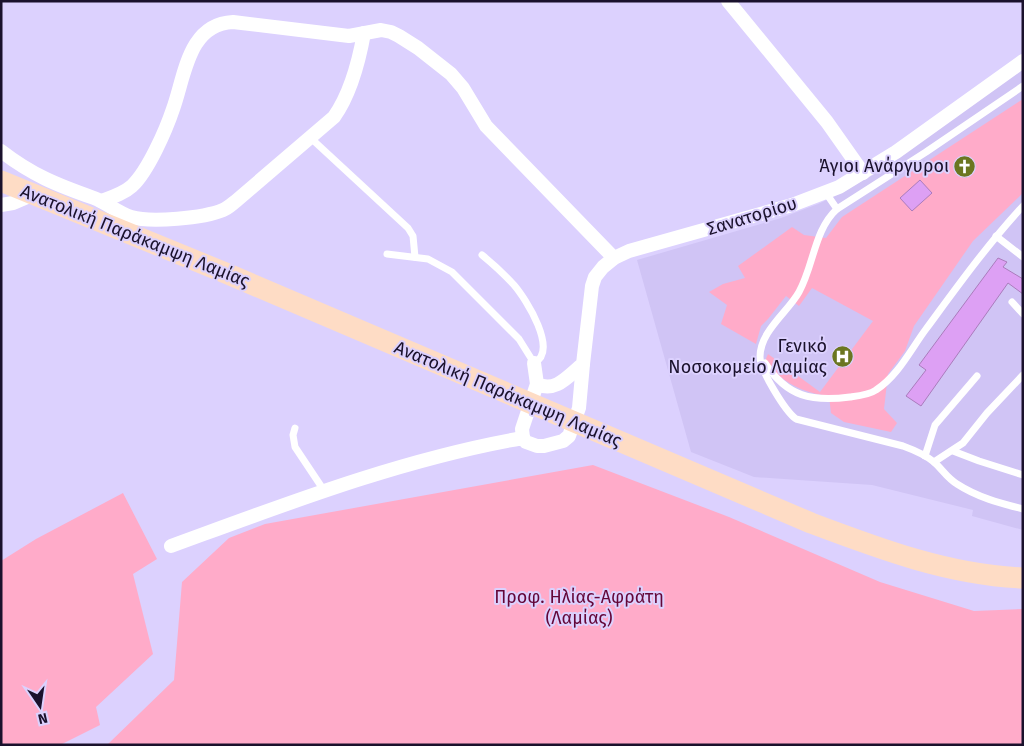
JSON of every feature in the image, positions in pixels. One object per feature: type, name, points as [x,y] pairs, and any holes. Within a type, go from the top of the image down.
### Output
[{"type":"main road","name":"Ανατολική Παράκαμψη Λαμίας","points":[[1,181],[34,194],[95,206],[228,274],[534,394],[560,416],[793,516],[898,555],[958,570],[998,577],[1023,578]]},
{"type":"street","points":[[728,1],[827,122],[863,173]]},
{"type":"street","points":[[95,206],[127,190],[140,175],[154,152],[169,120],[191,50],[213,26],[221,22],[232,22],[349,36],[381,30],[395,33],[451,74],[463,88],[486,126],[614,258]]},
{"type":"street","points":[[1,151],[22,167],[95,206],[126,215],[150,220],[196,216],[221,210],[334,117],[342,104],[354,74],[364,33]]},
{"type":"street","name":"Σανατορίου","points":[[523,438],[526,442],[536,446],[557,443],[569,436],[579,408],[592,286],[600,270],[614,258],[629,251],[756,216],[826,193],[863,173],[963,105],[1023,61]]},
{"type":"street","points":[[1,205],[13,204],[34,194]]},
{"type":"street","points":[[171,546],[237,521],[429,458],[479,445],[523,438],[522,429],[534,394],[534,363]]},
{"type":"street","points":[[534,394],[561,382],[583,364]]},
{"type":"lane","points":[[1023,86],[838,209],[826,222],[799,293],[767,336],[761,348],[760,357],[767,377],[787,409],[796,419],[903,446],[934,462],[954,483],[971,493],[995,502],[1023,509]]},
{"type":"lane","points":[[315,142],[408,228],[413,236],[415,257]]},
{"type":"lane","points":[[826,193],[838,209]]},
{"type":"lane","points":[[760,357],[768,369],[795,393],[814,399],[834,399],[875,391],[896,371],[931,321],[996,236],[1023,206]]},
{"type":"lane","points":[[996,236],[1023,257]]},
{"type":"lane","points":[[387,254],[428,259],[464,282],[519,338],[534,363],[540,359],[544,352],[544,343],[540,331],[520,292],[482,255]]},
{"type":"lane","points":[[1012,302],[1023,314]]},
{"type":"lane","points":[[925,456],[935,425],[976,376]]},
{"type":"lane","points":[[934,462],[968,438],[988,413],[1022,378]]},
{"type":"lane","points":[[295,428],[293,434],[295,447],[325,492]]},
{"type":"lane","points":[[952,451],[1023,475]]},
{"type":"shaded area","name":"Γενικό Νοσοκομείο Λαμίας","points":[[1023,68],[1023,530],[972,516],[973,510],[872,485],[754,477],[691,452],[637,260],[781,218],[837,195],[873,175]]},
{"type":"green space","points":[[1023,99],[1023,193],[973,241],[914,326],[905,351],[888,374],[884,409],[897,423],[891,432],[844,422],[831,413],[829,396],[810,392],[785,381],[765,361],[768,354],[820,392],[873,321],[812,288],[799,306],[786,296],[761,326],[756,344],[721,324],[727,305],[709,292],[723,284],[745,278],[738,266],[792,227],[804,235],[826,238],[842,217]]},
{"type":"green space","name":"Προφ. Ηλίας-Αφράτη (Λαμίας)","points":[[593,465],[729,517],[880,582],[974,611],[1023,609],[1023,745],[107,745],[174,680],[182,582],[229,538],[265,524]]},
{"type":"green space","points":[[123,493],[157,559],[133,574],[153,654],[96,707],[100,725],[60,745],[1,745],[1,561],[36,539]]},
{"type":"building","points":[[920,180],[932,193],[912,211],[900,198]]},
{"type":"building","points":[[998,258],[1007,262],[1003,267],[1023,279],[1023,294],[1008,283],[921,406],[906,396],[926,370],[919,365]]},
{"type":"place","name":"Άγιοι Ανάργυροι","points":[[965,166]]},
{"type":"place","name":"Γενικό Νοσοκομείο Λαμίας","points":[[843,356]]}]
